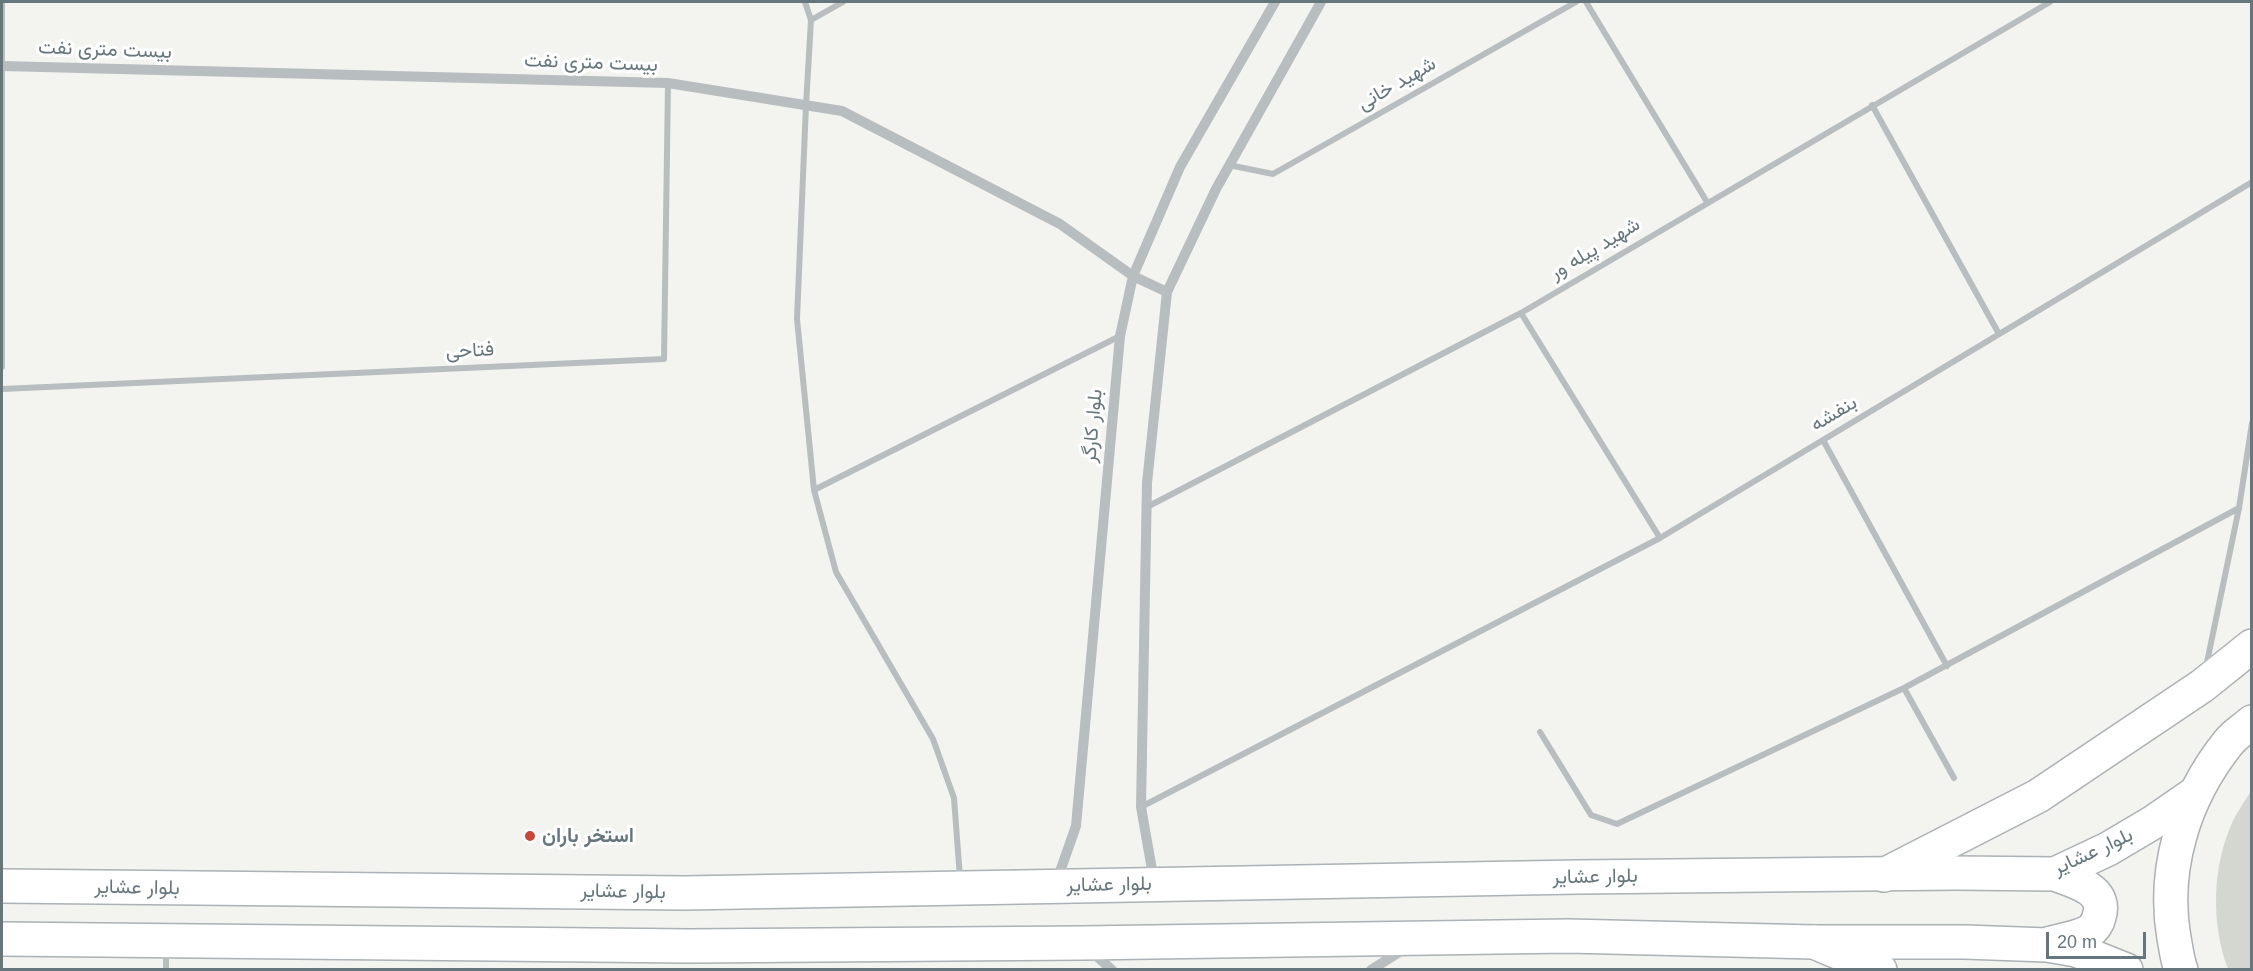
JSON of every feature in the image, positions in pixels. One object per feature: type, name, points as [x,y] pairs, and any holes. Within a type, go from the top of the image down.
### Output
[{"type":"main road","points":[[1884,875],[2038,796],[2202,686],[2252,646]]},
{"type":"main road","points":[[2181,969],[2171,921],[2171,878],[2179,835],[2194,794],[2228,742],[2252,722]]},
{"type":"main road","name":"بلوار عشایر","points":[[2,886],[685,893],[1956,873],[2055,874],[2108,849],[2152,823],[2194,794]]},
{"type":"main road","points":[[2047,945],[2089,932],[2098,923],[2101,913],[2101,903],[2088,887],[2055,874]]},
{"type":"main road","points":[[2,939],[166,955],[690,946],[1568,936],[2047,945],[2076,950],[2126,969]]},
{"type":"main road","points":[[1814,942],[1880,969]]},
{"type":"street","points":[[2,2],[2,367]]},
{"type":"street","points":[[805,2],[812,20],[806,105],[798,319],[814,490],[836,572],[933,739],[954,798],[961,888]]},
{"type":"street","points":[[812,20],[843,2]]},
{"type":"street","name":"بلوار کارگر","points":[[1055,886],[1076,826],[1120,336],[1133,276],[1180,167],[1275,2]]},
{"type":"street","points":[[1155,885],[1141,807],[1147,483],[1167,292],[1216,189],[1321,2]]},
{"type":"street","name":"شهید خانی","points":[[1229,165],[1273,174],[1576,2]]},
{"type":"street","points":[[1586,2],[1707,202]]},
{"type":"street","name":"شهید پیله ور","points":[[1147,507],[1521,313],[2050,2]]},
{"type":"street","name":"بیست متری نفت","points":[[2,66],[668,83],[842,111],[1060,224],[1133,276],[1167,292]]},
{"type":"street","name":"فتاحی","points":[[2,388],[664,359],[668,83]]},
{"type":"street","points":[[1872,105],[1999,334]]},
{"type":"street","name":"بنفشه","points":[[1141,807],[1660,538],[2252,182]]},
{"type":"street","points":[[1521,313],[1660,538]]},
{"type":"street","points":[[814,490],[1120,336]]},
{"type":"street","points":[[2202,686],[2239,508],[2252,423]]},
{"type":"street","points":[[1823,440],[1947,666]]},
{"type":"street","points":[[1540,732],[1591,815],[1617,824],[1904,688],[2239,508]]},
{"type":"street","points":[[1904,688],[1954,778]]},
{"type":"street","points":[[1371,969],[1423,937]]},
{"type":"street","points":[[1082,943],[1112,969]]},
{"type":"shaded area","points":[[2251,791],[2251,969],[2228,969],[2219,934],[2217,877],[2225,840]]},
{"type":"place","name":"استخر باران","points":[[530,836]]}]
